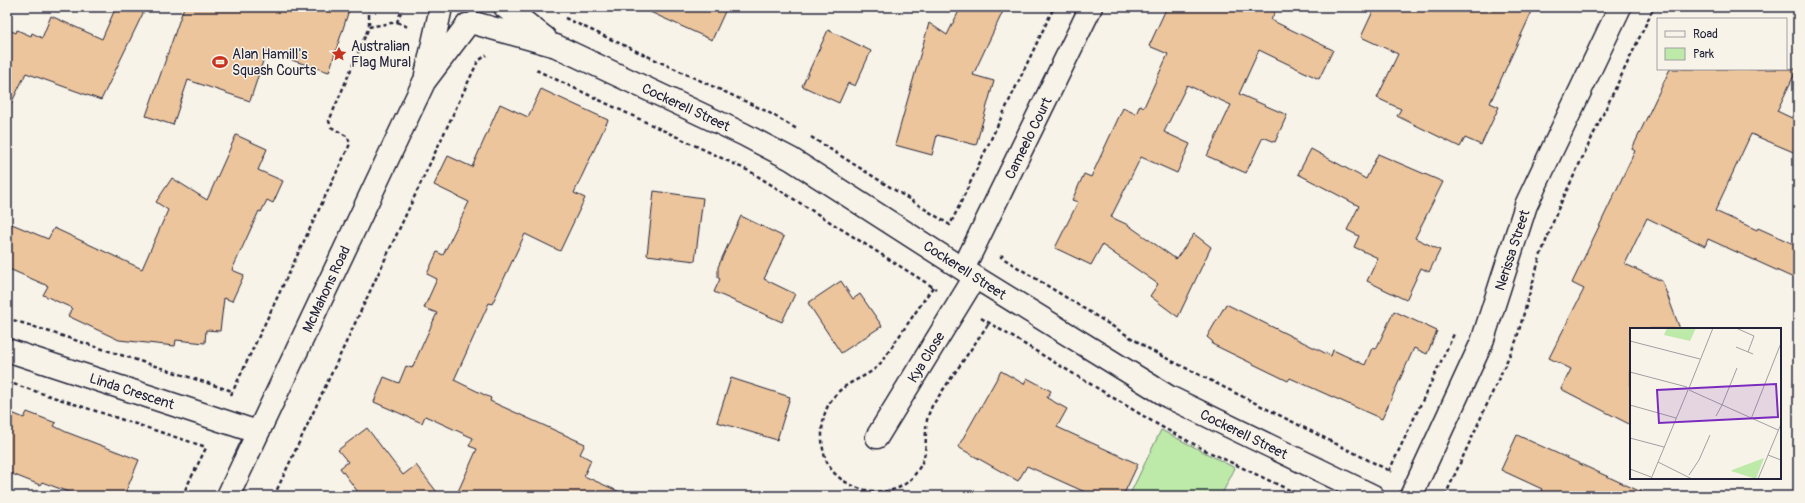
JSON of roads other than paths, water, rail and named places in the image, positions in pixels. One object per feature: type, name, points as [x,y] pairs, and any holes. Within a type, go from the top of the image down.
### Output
[{"type":"street","name":"McMahons Road","points":[[228,496],[424,82],[470,24],[481,18],[489,7]]},
{"type":"street","name":"Cockerell Street","points":[[505,7],[556,46]]},
{"type":"street","name":"Cameelo Court","points":[[969,273],[1091,7]]},
{"type":"street","name":"Nerissa Street","points":[[1411,496],[1477,354],[1526,206],[1620,7]]},
{"type":"street","name":"McMahons Road","points":[[424,82],[439,10]]},
{"type":"street","name":"Cockerell Street","points":[[439,10],[449,20],[457,24],[470,24],[556,46],[743,134],[791,159],[969,273],[1169,397],[1373,496]]},
{"type":"street","name":"Kya Close","points":[[877,437],[969,273]]},
{"type":"street","name":"Linda Crescent","points":[[7,350],[257,432]]},
{"type":"place","name":"Australian Flag Mural","points":[[339,54]]},
{"type":"place","name":"Alan Hamill's Squash Courts","points":[[220,62]]}]
